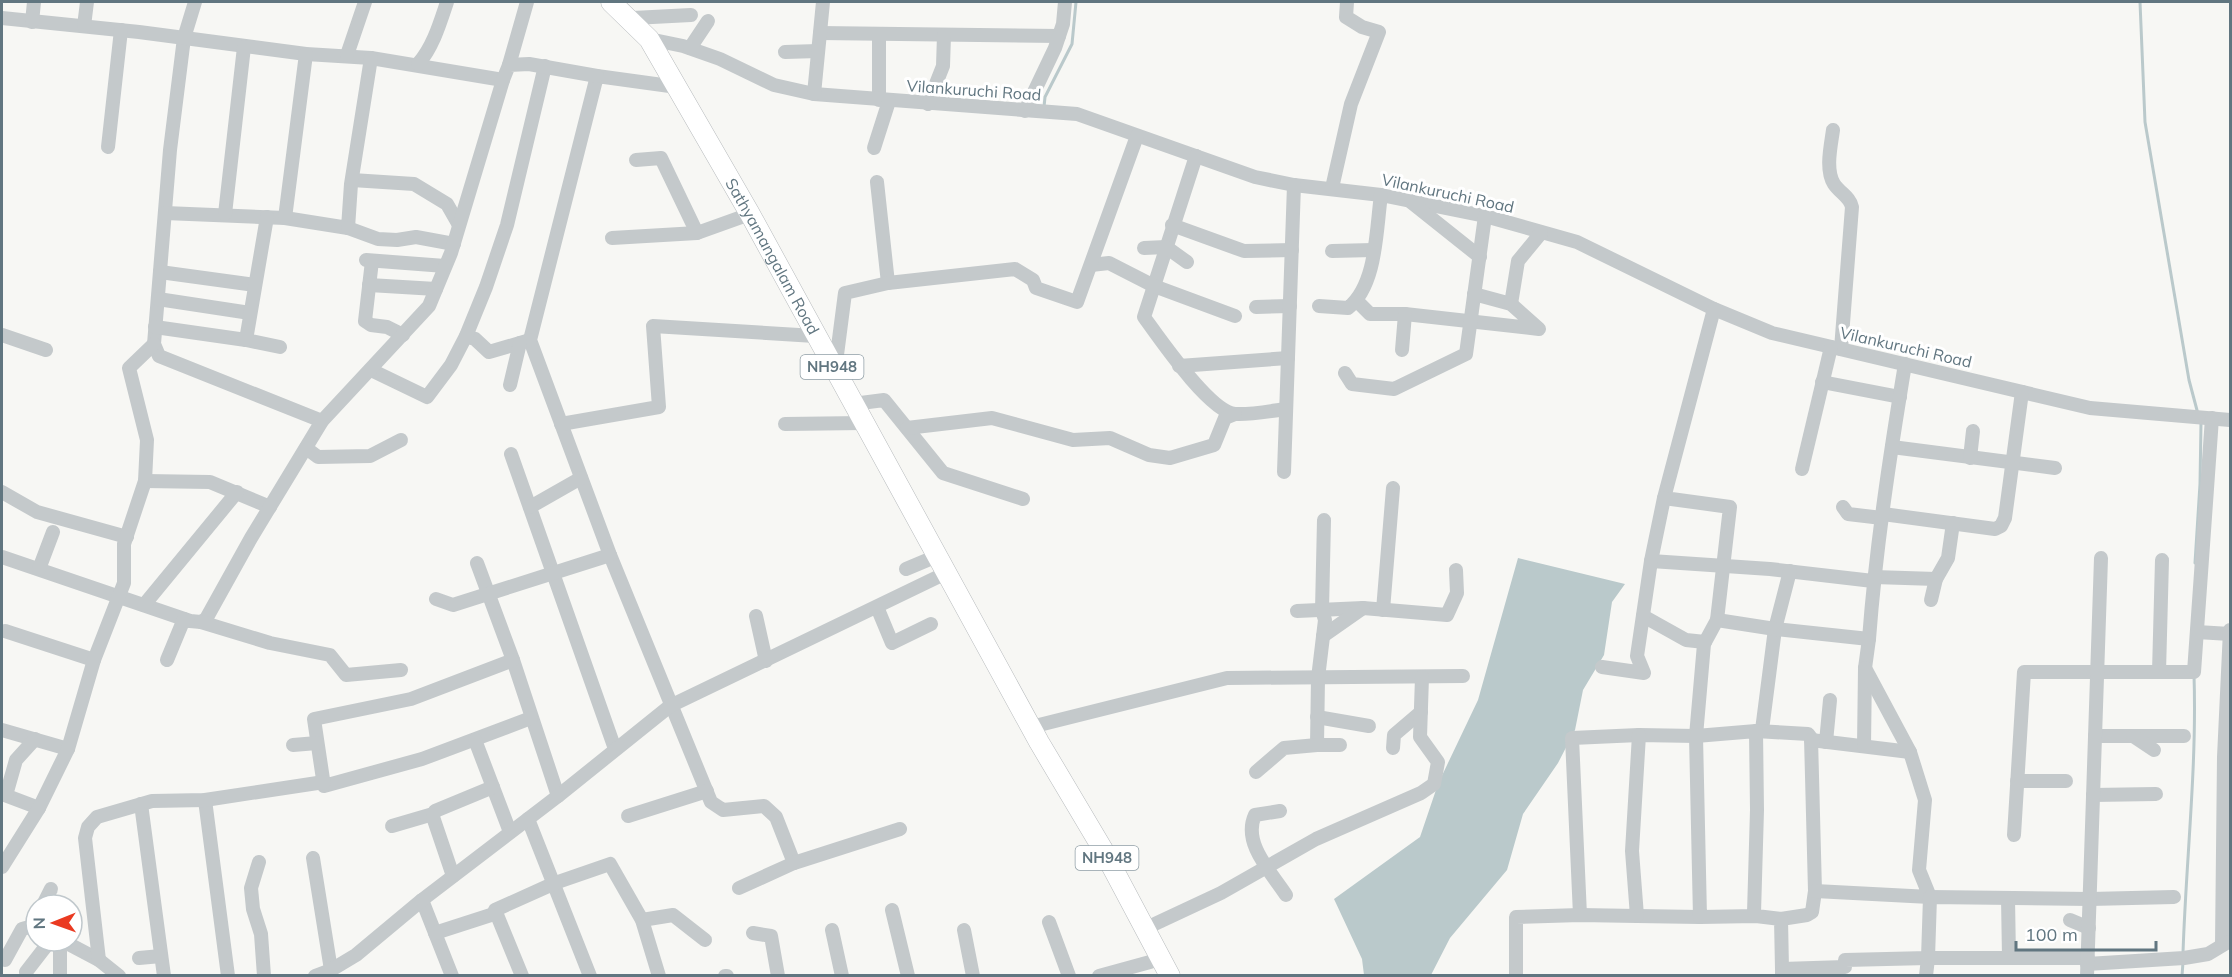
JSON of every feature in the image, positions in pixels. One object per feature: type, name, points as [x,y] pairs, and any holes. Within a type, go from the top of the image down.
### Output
[{"type":"highway","name":"Sathyamangalam Road","points":[[611,2],[649,39],[750,214],[1035,735],[1102,848],[1170,975]]},
{"type":"highway","name":"Sathyamangalam Road","points":[[1035,735],[1065,806],[1154,969]]},
{"type":"street","points":[[32,22],[34,2]]},
{"type":"street","points":[[84,26],[87,2]]},
{"type":"street","points":[[195,2],[184,38],[165,213],[154,344],[159,356],[322,421]]},
{"type":"street","points":[[347,55],[365,2]]},
{"type":"street","points":[[418,64],[435,34],[446,2]]},
{"type":"street","points":[[201,622],[206,619],[219,598],[239,559],[322,421],[429,306],[454,244],[527,2]]},
{"type":"street","points":[[628,2],[633,21],[691,15]]},
{"type":"street","points":[[814,94],[823,2]]},
{"type":"street","points":[[1037,112],[1063,24],[1065,2]]},
{"type":"street","points":[[1332,188],[1351,104],[1379,32],[1362,27],[1346,17],[1347,2]]},
{"type":"street","points":[[2,18],[121,30],[306,54],[347,55],[418,64],[503,80]]},
{"type":"street","points":[[690,48],[708,21]]},
{"type":"street","points":[[108,147],[121,30]]},
{"type":"street","points":[[820,33],[1059,36]]},
{"type":"street","points":[[874,148],[884,100],[879,34]]},
{"type":"street","points":[[928,104],[943,66],[944,35]]},
{"type":"street","name":"Vilankuruchi Road","points":[[649,39],[690,48],[720,59],[774,85],[814,94],[1077,114],[1255,177],[1294,185],[1381,195],[1485,216],[1577,242],[1714,309],[1772,333],[2090,408],[2230,420]]},
{"type":"street","points":[[225,214],[244,47]]},
{"type":"street","points":[[785,52],[818,51]]},
{"type":"street","points":[[285,218],[306,54]]},
{"type":"street","points":[[348,228],[352,180],[371,58]]},
{"type":"street","points":[[509,64],[545,66],[677,87]]},
{"type":"street","points":[[371,370],[427,397],[451,365],[466,336],[507,225],[545,66]]},
{"type":"street","points":[[510,386],[525,341],[597,76]]},
{"type":"street","points":[[1802,469],[1822,382],[1836,348],[1852,207],[1851,202],[1834,184],[1831,176],[1833,130]]},
{"type":"street","points":[[835,372],[845,293],[888,283],[1015,269],[1034,280],[1036,288],[1077,302],[1137,136]]},
{"type":"street","points":[[1196,156],[1144,317],[1179,366],[1222,410],[1235,414]]},
{"type":"street","points":[[636,160],[661,158],[698,233]]},
{"type":"street","points":[[352,180],[414,184],[447,204],[459,225]]},
{"type":"street","points":[[877,182],[888,283]]},
{"type":"street","points":[[1284,472],[1294,185]]},
{"type":"street","points":[[1319,306],[1348,308],[1358,301],[1370,275],[1381,195]]},
{"type":"street","points":[[1409,201],[1480,257]]},
{"type":"street","points":[[165,213],[285,218],[348,228],[378,239],[397,240],[416,237],[454,244]]},
{"type":"street","points":[[612,238],[698,233],[750,214]]},
{"type":"street","points":[[1345,373],[1352,384],[1394,389],[1466,354],[1485,216]]},
{"type":"street","points":[[246,340],[267,217]]},
{"type":"street","points":[[1172,225],[1244,250],[1292,250]]},
{"type":"street","points":[[1511,304],[1518,261],[1541,233]]},
{"type":"street","points":[[1144,248],[1166,247],[1187,262]]},
{"type":"street","points":[[1332,251],[1373,250]]},
{"type":"street","points":[[403,334],[364,321],[369,285],[369,260],[445,266]]},
{"type":"street","points":[[1091,265],[1109,263],[1154,286],[1235,316]]},
{"type":"street","points":[[160,272],[255,285]]},
{"type":"street","points":[[369,285],[436,289]]},
{"type":"street","points":[[1358,301],[1370,314],[1405,314],[1539,329],[1511,304],[1474,294]]},
{"type":"street","points":[[158,299],[250,313]]},
{"type":"street","points":[[1256,307],[1290,306]]},
{"type":"street","points":[[1602,667],[1644,673],[1637,656],[1651,561],[1664,498],[1714,309]]},
{"type":"street","points":[[1402,350],[1405,314]]},
{"type":"street","points":[[561,424],[659,407],[653,326],[815,336]]},
{"type":"street","points":[[155,327],[280,347]]},
{"type":"street","points":[[2,334],[46,350]]},
{"type":"street","points":[[466,336],[475,339],[489,352],[525,341]]},
{"type":"street","points":[[525,341],[561,424],[610,555],[711,802],[723,810],[764,806],[776,817],[794,863]]},
{"type":"street","points":[[2,867],[39,808],[68,749],[94,660],[124,583],[124,544],[145,481],[147,440],[129,368],[154,344]]},
{"type":"street","points":[[1179,366],[1288,358]]},
{"type":"street","points":[[1864,746],[1865,668],[1874,579],[1905,364]]},
{"type":"street","points":[[1822,382],[1900,397]]},
{"type":"street","points":[[1843,507],[1848,514],[1995,529],[2001,526],[2005,518],[2022,392]]},
{"type":"street","points":[[853,404],[884,400],[943,472],[1023,499]]},
{"type":"street","points":[[908,428],[992,418],[1073,440],[1110,438],[1149,455],[1170,458],[1214,445],[1225,418],[1235,414],[1286,410]]},
{"type":"street","points":[[2014,834],[2024,672],[2191,672],[2197,632],[2203,417]]},
{"type":"street","points":[[785,424],[863,423]]},
{"type":"street","points":[[1970,458],[1973,431]]},
{"type":"street","points":[[306,448],[318,457],[370,456],[401,440]]},
{"type":"street","points":[[1892,447],[2055,468]]},
{"type":"street","points":[[511,454],[615,748]]},
{"type":"street","points":[[530,507],[581,478]]},
{"type":"street","points":[[145,481],[210,482],[270,507]]},
{"type":"street","points":[[1383,610],[1393,488]]},
{"type":"street","points":[[2,492],[37,512],[127,537]]},
{"type":"street","points":[[144,605],[237,492]]},
{"type":"street","points":[[1664,498],[1730,507],[1716,620],[1705,642],[1699,686],[1696,736],[1700,917]]},
{"type":"street","points":[[1317,745],[1318,678],[1325,620],[1322,610],[1324,520]]},
{"type":"street","points":[[1931,600],[1936,579],[1948,558],[1953,524]]},
{"type":"street","points":[[39,569],[53,532]]},
{"type":"street","points":[[436,599],[453,605],[610,555]]},
{"type":"street","points":[[906,569],[937,556]]},
{"type":"street","points":[[2,557],[184,619],[270,643],[330,655],[346,675],[401,670]]},
{"type":"street","points":[[2087,966],[2102,558]]},
{"type":"street","points":[[2159,672],[2162,560]]},
{"type":"street","points":[[1651,561],[1874,579],[1936,579]]},
{"type":"street","points":[[477,563],[513,660],[558,796]]},
{"type":"street","points":[[1297,611],[1363,608],[1447,615],[1457,593],[1456,570]]},
{"type":"street","points":[[1756,916],[1754,906],[1759,730],[1775,629],[1790,571]]},
{"type":"street","points":[[315,975],[331,970],[356,955],[422,900],[558,796],[670,706],[946,573]]},
{"type":"street","points":[[877,607],[892,643],[930,624]]},
{"type":"street","points":[[1323,636],[1363,608]]},
{"type":"street","points":[[756,616],[766,661]]},
{"type":"street","points":[[1643,616],[1686,640],[1705,642]]},
{"type":"street","points":[[167,660],[184,619]]},
{"type":"street","points":[[1716,620],[1869,639]]},
{"type":"street","points":[[3,632],[94,660]]},
{"type":"street","points":[[1781,919],[1782,972],[1845,971],[1845,960],[1928,958],[2009,958],[2087,966],[2208,954],[2226,943],[2230,632],[2197,632]]},
{"type":"street","points":[[513,660],[411,699],[314,719],[324,786],[422,759],[531,718]]},
{"type":"street","points":[[1865,668],[1910,752],[1925,800],[1919,870],[1930,897],[1926,975]]},
{"type":"street","points":[[1035,735],[1227,678],[1463,676]]},
{"type":"street","points":[[1144,929],[1221,893],[1316,839],[1421,793],[1434,784],[1438,762],[1420,737],[1422,677]]},
{"type":"street","points":[[1826,742],[1830,700]]},
{"type":"street","points":[[1393,748],[1394,735],[1421,712]]},
{"type":"street","points":[[1317,717],[1369,726]]},
{"type":"street","points":[[2,730],[68,749]]},
{"type":"street","points":[[1516,975],[1516,917],[1756,916],[1781,919],[1807,915],[1812,912],[1815,891],[1811,740],[1808,734],[1759,730],[1696,736],[1639,735],[1572,738],[1580,915]]},
{"type":"street","points":[[1637,916],[1632,850],[1639,735]]},
{"type":"street","points":[[2095,736],[2184,736]]},
{"type":"street","points":[[2133,736],[2154,750]]},
{"type":"street","points":[[35,739],[16,760],[4,795],[39,808]]},
{"type":"street","points":[[475,740],[510,832]]},
{"type":"street","points":[[1811,740],[1910,752]]},
{"type":"street","points":[[293,745],[318,743]]},
{"type":"street","points":[[1256,772],[1284,748],[1340,745]]},
{"type":"street","points":[[2017,781],[2066,781]]},
{"type":"street","points":[[99,960],[84,838],[88,827],[97,817],[162,800],[205,800],[324,782]]},
{"type":"street","points":[[392,826],[433,814],[435,811],[493,787]]},
{"type":"street","points":[[628,816],[706,791]]},
{"type":"street","points":[[2093,795],[2156,794]]},
{"type":"street","points":[[205,800],[228,975]]},
{"type":"street","points":[[141,804],[164,975]]},
{"type":"street","points":[[1280,811],[1255,815],[1251,823],[1253,846],[1286,895]]},
{"type":"street","points":[[433,814],[453,876]]},
{"type":"street","points":[[528,819],[590,975]]},
{"type":"street","points":[[739,888],[794,863],[900,829]]},
{"type":"street","points":[[314,858],[331,970]]},
{"type":"street","points":[[259,862],[251,888],[261,934],[264,975]]},
{"type":"street","points":[[522,975],[495,910],[555,883],[610,864],[642,920],[660,975]]},
{"type":"street","points":[[49,893],[51,888]]},
{"type":"street","points":[[1815,891],[1930,897],[2174,897]]},
{"type":"street","points":[[2008,898],[2009,958]]},
{"type":"street","points":[[422,900],[452,975]]},
{"type":"street","points":[[892,910],[908,975]]},
{"type":"street","points":[[435,933],[497,913]]},
{"type":"street","points":[[642,920],[673,915],[705,940]]},
{"type":"street","points":[[2070,920],[2089,928]]},
{"type":"street","points":[[1049,922],[1069,975]]},
{"type":"street","points":[[24,927],[3,958],[14,962],[28,974],[42,953]]},
{"type":"street","points":[[832,930],[842,975]]},
{"type":"street","points":[[964,930],[973,975]]},
{"type":"street","points":[[753,933],[771,936],[778,975]]},
{"type":"street","points":[[84,952],[119,975]]},
{"type":"street","points":[[60,975],[61,953]]},
{"type":"street","points":[[139,958],[161,956]]},
{"type":"street","points":[[1099,975],[1154,969]]},
{"type":"shaded area","points":[[1518,558],[1625,584],[1612,602],[1604,655],[1583,690],[1575,730],[1558,763],[1523,814],[1507,870],[1450,938],[1431,975],[1364,975],[1362,959],[1334,899],[1420,837],[1438,784],[1478,700]]},
{"type":"waterway","points":[[1044,107],[1045,97],[1072,44],[1076,2]]},
{"type":"waterway","points":[[2140,2],[2145,122],[2189,380],[2198,414]]},
{"type":"waterway","points":[[2195,563],[2201,423]]},
{"type":"waterway","points":[[2183,953],[2193,779],[2194,675]]},
{"type":"waterway","points":[[2182,976],[2183,962]]}]
